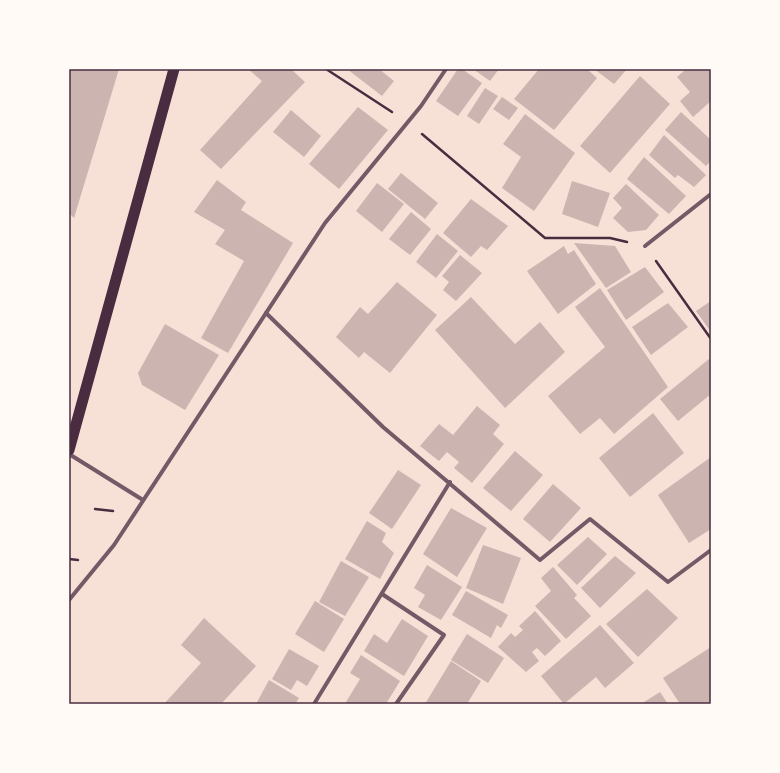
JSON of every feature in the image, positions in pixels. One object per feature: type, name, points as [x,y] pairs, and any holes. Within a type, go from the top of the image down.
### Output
[{"type":"highway","points":[[69,450],[174,69]]},
{"type":"street","points":[[69,600],[114,545],[325,223],[408,122],[446,69]]},
{"type":"street","points":[[645,246],[711,194]]},
{"type":"street","points":[[266,313],[383,427],[450,482],[540,560],[590,520],[668,582],[711,550]]},
{"type":"street","points":[[69,454],[143,500]]},
{"type":"street","points":[[314,704],[450,482]]},
{"type":"street","points":[[382,594],[444,635],[396,704]]},
{"type":"path","points":[[326,69],[408,122],[545,238],[610,238],[645,246],[711,339]]},
{"type":"path","points":[[95,509],[117,512]]},
{"type":"building","points":[[69,69],[119,69],[74,218],[69,213]]},
{"type":"building","points":[[248,69],[291,69],[305,82],[221,169],[200,150],[262,81]]},
{"type":"building","points":[[347,69],[379,69],[394,81],[382,96]]},
{"type":"building","points":[[458,69],[462,69],[482,83],[458,116],[436,101]]},
{"type":"building","points":[[473,69],[499,69],[490,81]]},
{"type":"building","points":[[539,69],[587,69],[597,78],[554,130],[514,99]]},
{"type":"building","points":[[594,69],[627,69],[614,84]]},
{"type":"building","points":[[686,69],[711,69],[711,101],[693,117],[680,101],[690,92],[677,77]]},
{"type":"building","points":[[640,76],[670,104],[610,173],[580,146]]},
{"type":"building","points":[[485,88],[498,96],[479,124],[467,116]]},
{"type":"building","points":[[502,97],[518,108],[509,120],[493,109]]},
{"type":"building","points":[[358,107],[388,130],[339,189],[309,164]]},
{"type":"building","points":[[291,110],[321,136],[304,157],[273,132]]},
{"type":"building","points":[[681,112],[711,140],[711,161],[706,166],[665,130]]},
{"type":"building","points":[[525,114],[575,153],[534,211],[502,188],[521,157],[503,144]]},
{"type":"building","points":[[664,135],[706,175],[694,187],[678,175],[675,178],[649,155]]},
{"type":"building","points":[[644,157],[686,196],[669,214],[627,179]]},
{"type":"building","points":[[401,173],[438,203],[425,219],[388,189]]},
{"type":"building","points":[[217,180],[246,202],[241,210],[293,243],[228,353],[201,338],[244,261],[215,244],[225,230],[194,212]]},
{"type":"building","points":[[572,181],[610,193],[598,227],[562,214]]},
{"type":"building","points":[[377,183],[404,204],[382,232],[356,211]]},
{"type":"building","points":[[626,184],[659,215],[646,230],[628,232],[613,218],[622,208],[613,198]]},
{"type":"building","points":[[471,199],[508,226],[487,250],[481,246],[471,257],[443,233]]},
{"type":"building","points":[[411,212],[431,229],[410,255],[389,239]]},
{"type":"building","points":[[437,234],[458,251],[436,278],[416,262]]},
{"type":"building","points":[[574,243],[615,246],[631,272],[606,288]]},
{"type":"building","points":[[564,246],[568,254],[574,250],[596,284],[558,314],[527,271]]},
{"type":"building","points":[[460,255],[482,273],[456,301],[443,290],[449,282],[442,276]]},
{"type":"building","points":[[645,267],[664,292],[626,320],[607,290]]},
{"type":"building","points":[[397,282],[437,315],[390,373],[364,352],[359,358],[336,337],[360,307],[368,314]]},
{"type":"building","points":[[600,288],[668,387],[614,434],[600,418],[580,434],[548,396],[605,347],[575,307]]},
{"type":"building","points":[[471,297],[515,344],[540,322],[565,352],[505,408],[435,330]]},
{"type":"building","points":[[711,301],[711,332],[696,311]]},
{"type":"building","points":[[668,303],[688,327],[651,355],[632,327]]},
{"type":"building","points":[[165,324],[219,355],[185,410],[142,385],[138,373]]},
{"type":"building","points":[[709,359],[711,361],[711,394],[678,421],[660,399]]},
{"type":"building","points":[[477,406],[500,425],[493,434],[504,444],[472,483],[454,468],[459,462],[447,452],[439,461],[420,446],[439,424],[453,435]]},
{"type":"building","points":[[653,413],[684,453],[630,497],[599,458]]},
{"type":"building","points":[[515,451],[543,475],[511,511],[483,488]]},
{"type":"building","points":[[711,457],[711,529],[689,543],[658,495]]},
{"type":"building","points":[[398,470],[421,485],[392,529],[369,513]]},
{"type":"building","points":[[553,484],[581,508],[550,542],[523,519]]},
{"type":"building","points":[[451,508],[487,528],[457,577],[423,554]]},
{"type":"building","points":[[367,521],[386,533],[382,542],[394,553],[380,579],[345,559]]},
{"type":"building","points":[[588,537],[607,554],[577,585],[557,565]]},
{"type":"building","points":[[483,545],[521,558],[503,604],[466,588]]},
{"type":"building","points":[[615,556],[636,573],[600,608],[581,588]]},
{"type":"building","points":[[341,561],[369,577],[345,616],[319,602]]},
{"type":"building","points":[[427,565],[462,587],[441,620],[418,607],[425,595],[414,588]]},
{"type":"building","points":[[553,567],[577,595],[574,598],[591,616],[566,639],[535,606],[551,591],[541,578]]},
{"type":"building","points":[[647,589],[678,618],[638,657],[606,624]]},
{"type":"building","points":[[466,591],[508,615],[501,628],[497,625],[491,638],[452,615]]},
{"type":"building","points":[[315,601],[344,619],[324,652],[295,634]]},
{"type":"building","points":[[535,611],[561,641],[545,656],[537,648],[532,652],[539,661],[526,672],[498,647],[511,633],[515,637],[523,630],[519,626]]},
{"type":"building","points":[[204,618],[256,666],[221,704],[164,704],[201,663],[181,645]]},
{"type":"building","points":[[402,619],[428,636],[404,676],[364,651],[374,634],[387,643]]},
{"type":"building","points":[[600,625],[634,663],[605,688],[596,677],[564,704],[541,676]]},
{"type":"building","points":[[467,634],[504,658],[488,683],[451,660]]},
{"type":"building","points":[[711,647],[711,704],[680,704],[663,678]]},
{"type":"building","points":[[289,649],[319,666],[307,686],[297,680],[291,690],[272,679]]},
{"type":"building","points":[[361,655],[400,681],[386,704],[349,704],[346,702],[360,679],[350,673]]},
{"type":"building","points":[[451,661],[481,681],[467,704],[425,704]]},
{"type":"building","points":[[269,680],[299,698],[295,704],[256,704]]},
{"type":"building","points":[[660,692],[668,704],[641,704]]}]
